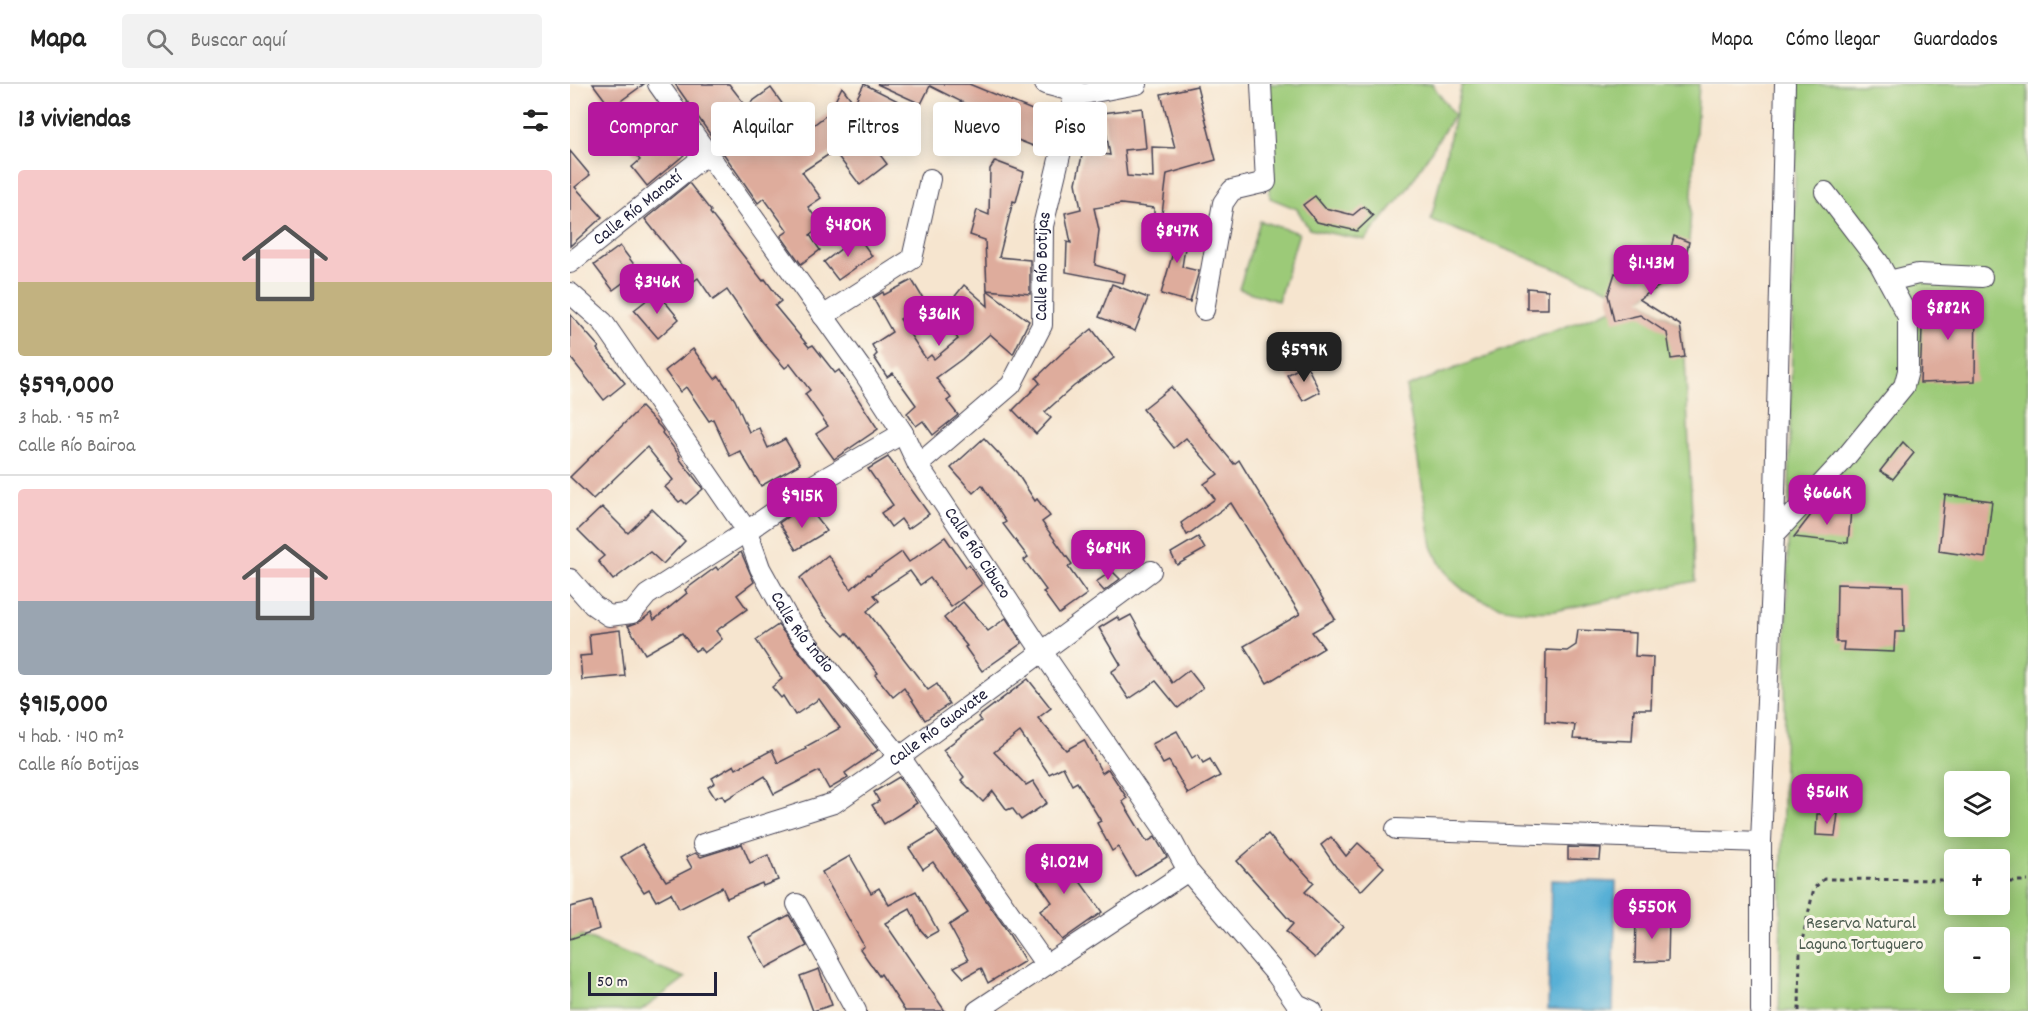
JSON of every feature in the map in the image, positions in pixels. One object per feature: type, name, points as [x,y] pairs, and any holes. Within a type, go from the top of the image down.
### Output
[{"type":"street","name":"Calle Río Cibuco","points":[[658,84],[862,370],[903,432],[918,465],[1171,839],[1188,871],[1276,975],[1297,1004],[1312,1011]]},
{"type":"street","points":[[1045,84],[1084,94],[1137,84]]},
{"type":"street","points":[[1204,310],[1223,203],[1232,190],[1266,182],[1261,84]]},
{"type":"street","points":[[1761,1011],[1761,842],[1774,535],[1785,84]]},
{"type":"street","name":"Calle Río Botijas","points":[[918,465],[1011,385],[1042,325],[1043,226],[1075,93]]},
{"type":"street","name":"Calle Río Manatí","points":[[570,263],[707,154]]},
{"type":"street","points":[[823,316],[912,260],[930,179]]},
{"type":"street","points":[[1774,535],[1841,463],[1904,386],[1908,370],[1908,317],[1879,263],[1825,192]]},
{"type":"street","points":[[1888,280],[1918,274],[1983,277]]},
{"type":"street","name":"Calle Río Indio","points":[[570,293],[603,322],[747,531],[760,568],[790,622],[900,756],[1046,965]]},
{"type":"street","points":[[570,579],[593,605],[609,616],[632,613],[647,595],[747,531],[810,487],[903,432]]},
{"type":"street","name":"Calle Río Guavate","points":[[703,844],[834,803],[1151,571]]},
{"type":"street","points":[[1396,829],[1761,842]]},
{"type":"street","points":[[977,1011],[1188,871]]},
{"type":"street","points":[[797,904],[856,1011]]},
{"type":"path","points":[[1799,1011],[1800,950],[1814,888],[1824,879],[1944,880]]},
{"type":"path","points":[[2010,881],[2028,881]]},
{"type":"green space","points":[[1268,84],[1432,84],[1454,115],[1408,188],[1365,240],[1309,229],[1297,209],[1270,198],[1264,90]]},
{"type":"green space","points":[[1462,84],[1699,84],[1689,242],[1682,272],[1642,297],[1610,290],[1431,220]]},
{"type":"green space","name":"Reserva Natural Laguna Tortuguero","points":[[1797,84],[2028,84],[2028,1011],[1779,1011]]},
{"type":"green space","points":[[1260,221],[1299,233],[1278,301],[1239,289]]},
{"type":"green space","points":[[1643,302],[1680,325],[1685,357],[1695,581],[1554,611],[1522,611],[1477,598],[1452,580],[1441,565],[1432,546],[1406,387],[1612,309]]},
{"type":"green space","points":[[570,931],[685,978],[641,1011],[570,1011]]},
{"type":"water","points":[[1551,880],[1616,882],[1613,1011],[1548,1009]]},
{"type":"building","points":[[593,84],[644,84],[619,102],[606,102]]},
{"type":"building","points":[[675,84],[729,84],[743,102],[711,102],[711,136],[699,118],[699,102],[688,102]]},
{"type":"building","points":[[864,84],[898,101],[898,102],[855,102]]},
{"type":"building","points":[[877,84],[969,84],[1013,102],[962,102],[930,86],[921,104],[921,102]]},
{"type":"building","points":[[1197,86],[1216,160],[1167,174],[1162,214],[1154,214],[1154,208],[1121,204],[1094,208],[1099,230],[1095,265],[1125,274],[1123,283],[1066,272],[1067,242],[1071,243],[1065,213],[1081,209],[1076,183],[1082,156],[1110,155],[1107,112],[1142,108],[1146,148],[1124,150],[1127,176],[1153,178],[1152,147],[1175,148],[1161,94]]},
{"type":"building","points":[[842,87],[853,102],[834,102]]},
{"type":"building","points":[[771,88],[781,102],[752,102]]},
{"type":"building","points":[[1021,105],[1033,110],[1033,146],[1021,141]]},
{"type":"building","points":[[827,115],[827,156],[802,172],[821,198],[808,207],[822,227],[810,235],[820,250],[801,264],[781,236],[788,231],[764,198],[758,203],[725,156],[815,156],[815,124]]},
{"type":"building","points":[[570,151],[590,175],[575,187],[602,217],[570,246]]},
{"type":"building","points":[[636,156],[683,156],[647,186],[632,167],[640,160]]},
{"type":"building","points":[[838,156],[881,156],[887,164],[860,185]]},
{"type":"building","points":[[995,161],[1024,172],[1016,202],[1013,201],[999,257],[1030,260],[1030,294],[987,290],[985,240],[970,235],[977,210],[989,215],[990,169]]},
{"type":"building","points":[[689,183],[763,281],[765,279],[781,301],[775,306],[809,347],[813,345],[835,373],[839,370],[878,429],[834,459],[816,434],[828,426],[805,394],[810,390],[790,364],[785,368],[762,341],[727,290],[713,300],[698,278],[694,281],[645,219]]},
{"type":"building","points":[[1315,196],[1325,208],[1353,215],[1364,206],[1373,216],[1357,231],[1317,222],[1303,205]]},
{"type":"building","points":[[1158,225],[1188,229],[1182,267],[1199,271],[1190,302],[1161,294],[1174,249],[1154,246]]},
{"type":"building","points":[[858,236],[872,256],[838,280],[824,262]]},
{"type":"building","points":[[1674,236],[1689,242],[1682,272],[1639,299],[1680,325],[1685,357],[1671,359],[1667,333],[1640,315],[1614,321],[1608,295],[1615,273],[1641,280],[1667,263]]},
{"type":"building","points":[[620,246],[639,271],[613,290],[594,265]]},
{"type":"building","points":[[912,280],[927,305],[900,319],[926,359],[931,355],[934,359],[958,339],[951,329],[967,313],[952,300],[964,285],[988,306],[987,290],[1029,321],[1013,354],[990,334],[936,378],[951,398],[947,401],[958,415],[933,435],[923,421],[916,426],[907,413],[916,405],[893,373],[887,377],[874,357],[877,354],[872,345],[892,332],[873,298],[883,292],[884,295]]},
{"type":"building","points":[[1112,284],[1148,298],[1135,331],[1099,317]]},
{"type":"building","points":[[1527,288],[1548,290],[1548,309],[1527,309]]},
{"type":"building","points":[[657,292],[679,319],[658,338],[634,310]]},
{"type":"building","points":[[1923,300],[1976,300],[1975,381],[1920,383]]},
{"type":"building","points":[[570,314],[599,347],[597,349],[625,383],[604,400],[570,357]]},
{"type":"building","points":[[1092,329],[1114,358],[1074,386],[1045,412],[1051,418],[1036,434],[1013,410],[1040,383],[1036,378]]},
{"type":"building","points":[[693,349],[715,379],[719,376],[735,400],[749,432],[759,428],[768,448],[785,439],[800,464],[761,486],[740,451],[730,456],[713,419],[709,421],[686,387],[680,392],[665,371]]},
{"type":"building","points":[[1306,364],[1320,392],[1303,401],[1287,375]]},
{"type":"building","points":[[1171,387],[1234,464],[1239,460],[1335,619],[1312,632],[1324,648],[1267,683],[1244,646],[1300,614],[1231,503],[1187,535],[1181,523],[1215,499],[1204,484],[1218,474],[1186,438],[1174,448],[1143,409]]},
{"type":"building","points":[[641,407],[661,428],[662,433],[680,456],[679,458],[703,489],[686,504],[682,500],[679,502],[665,487],[673,480],[647,447],[593,499],[570,477]]},
{"type":"building","points":[[984,438],[1017,473],[1035,501],[1037,499],[1050,516],[1042,522],[1072,564],[1068,567],[1087,594],[1059,614],[1043,592],[1046,590],[1024,560],[1028,557],[1003,524],[1006,522],[982,485],[973,493],[951,468]]},
{"type":"building","points":[[1903,442],[1914,453],[1893,479],[1880,471]]},
{"type":"building","points":[[888,457],[929,514],[908,529],[901,519],[891,527],[881,513],[893,505],[868,469]]},
{"type":"building","points":[[1945,495],[1992,501],[1985,558],[1939,551]]},
{"type":"building","points":[[602,507],[628,533],[652,509],[685,541],[663,564],[650,552],[613,580],[598,561],[604,556],[578,530]]},
{"type":"building","points":[[1817,507],[1851,511],[1848,543],[1794,537]]},
{"type":"building","points":[[799,509],[804,518],[812,512],[827,531],[796,550],[779,523]]},
{"type":"building","points":[[945,537],[966,567],[969,565],[982,584],[951,607],[930,578],[920,585],[910,571],[874,595],[879,601],[867,611],[928,690],[937,684],[949,704],[925,720],[904,688],[893,697],[875,675],[878,673],[847,633],[844,636],[823,614],[800,578],[828,555],[851,589],[868,574],[902,552],[909,562]]},
{"type":"building","points":[[1198,537],[1205,549],[1177,565],[1171,553]]},
{"type":"building","points":[[741,552],[754,582],[737,595],[747,609],[716,631],[722,639],[704,653],[700,648],[695,651],[682,633],[645,654],[628,626],[641,621],[651,613],[654,620],[687,593],[685,590],[716,567],[718,570]]},
{"type":"building","points":[[1112,571],[1120,579],[1104,591],[1096,582]]},
{"type":"building","points":[[1837,584],[1903,586],[1904,632],[1895,632],[1894,652],[1843,650],[1844,642],[1836,642]]},
{"type":"building","points":[[963,602],[988,631],[1006,618],[1022,643],[982,671],[965,647],[967,646],[944,618]]},
{"type":"building","points":[[1131,615],[1172,683],[1189,670],[1203,688],[1178,708],[1156,681],[1129,699],[1111,672],[1121,665],[1099,628],[1117,617],[1120,621]]},
{"type":"building","points":[[778,625],[878,750],[845,773],[848,778],[829,789],[819,771],[774,794],[765,776],[725,800],[722,795],[715,798],[708,787],[715,783],[712,778],[734,765],[736,769],[772,750],[778,763],[840,728],[819,699],[795,715],[783,696],[781,698],[772,687],[782,679],[756,640]]},
{"type":"building","points":[[620,630],[625,676],[582,680],[580,656],[591,655],[589,634]]},
{"type":"building","points":[[1578,630],[1636,633],[1635,656],[1653,657],[1651,709],[1634,709],[1632,741],[1573,739],[1575,725],[1545,722],[1546,650],[1567,651],[1576,645]]},
{"type":"building","points":[[1028,679],[1051,708],[1038,718],[1066,750],[1084,740],[1102,773],[1108,769],[1127,798],[1122,801],[1147,842],[1155,837],[1167,857],[1135,876],[1118,847],[1112,851],[1097,823],[1101,821],[1077,782],[1072,785],[1063,767],[1049,774],[1020,732],[994,752],[1026,785],[1033,781],[1047,803],[1021,820],[1012,808],[1007,810],[993,791],[983,802],[961,780],[964,777],[943,750],[981,721],[978,717]]},
{"type":"building","points":[[1177,731],[1192,758],[1198,754],[1203,763],[1210,759],[1220,776],[1188,794],[1169,761],[1163,764],[1152,744]]},
{"type":"building","points":[[899,777],[917,803],[884,824],[872,805],[879,801],[874,792]]},
{"type":"building","points":[[1817,814],[1838,814],[1835,836],[1816,835]]},
{"type":"building","points":[[937,831],[1004,926],[1025,961],[988,983],[981,968],[964,978],[954,967],[968,960],[949,925],[968,913],[933,862],[923,869],[909,848]]},
{"type":"building","points":[[1268,834],[1314,883],[1305,892],[1343,927],[1315,958],[1286,932],[1293,924],[1237,861]]},
{"type":"building","points":[[1331,837],[1346,856],[1358,843],[1384,867],[1361,891],[1336,867],[1321,845]]},
{"type":"building","points":[[642,844],[666,881],[692,868],[686,857],[695,853],[701,857],[742,844],[750,863],[768,855],[778,880],[763,886],[762,883],[727,898],[722,887],[679,909],[671,893],[656,901],[649,889],[644,892],[621,857]]},
{"type":"building","points":[[1568,847],[1601,848],[1600,860],[1568,859]]},
{"type":"building","points":[[1056,848],[1102,912],[1062,940],[1040,911],[1052,902],[1028,868]]},
{"type":"building","points":[[850,856],[871,893],[879,888],[889,905],[916,891],[938,931],[927,937],[920,929],[910,909],[885,923],[945,1011],[905,1011],[881,974],[879,976],[860,949],[864,946],[822,872]]},
{"type":"building","points":[[592,901],[599,929],[570,939],[570,907]]},
{"type":"building","points":[[789,915],[807,946],[766,968],[749,937]]},
{"type":"building","points":[[1636,917],[1669,919],[1668,961],[1635,962]]},
{"type":"building","points":[[819,969],[832,1005],[813,1011],[800,976]]}]
